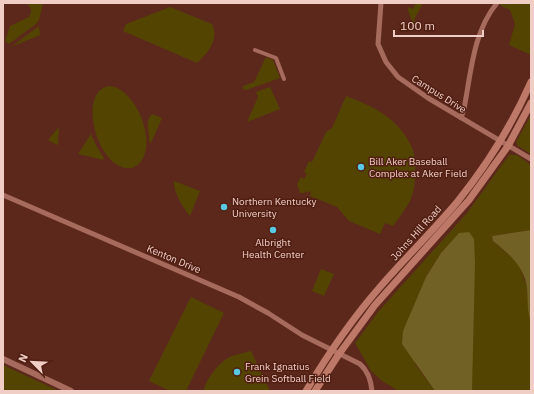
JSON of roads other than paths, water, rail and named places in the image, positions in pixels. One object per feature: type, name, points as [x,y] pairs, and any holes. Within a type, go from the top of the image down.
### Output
[{"type":"main road","name":"Johns Hill Road","points":[[306,391],[332,350],[379,287],[458,201],[500,141],[517,113],[531,82]]},
{"type":"main road","name":"Johns Hill Road","points":[[315,391],[339,354],[380,300],[458,213],[508,146],[531,103]]},
{"type":"street","name":"Campus Drive","points":[[381,3],[378,44],[390,68],[398,77],[409,86],[531,159]]},
{"type":"street","points":[[461,118],[479,36],[488,16],[497,3]]},
{"type":"street","points":[[255,50],[276,58],[284,79]]},
{"type":"street","name":"Kenton Drive","points":[[3,195],[239,297],[268,313],[302,335],[363,367],[370,378],[372,391]]},
{"type":"street","points":[[3,359],[71,391]]},
{"type":"place","name":"Bill Aker Baseball Complex at Aker Field","points":[[361,167]]},
{"type":"place","name":"Northern Kentucky University","points":[[224,207]]},
{"type":"place","name":"Albright Health Center","points":[[273,230]]},
{"type":"place","name":"Frank Ignatius Grein Softball Field","points":[[237,372]]}]
